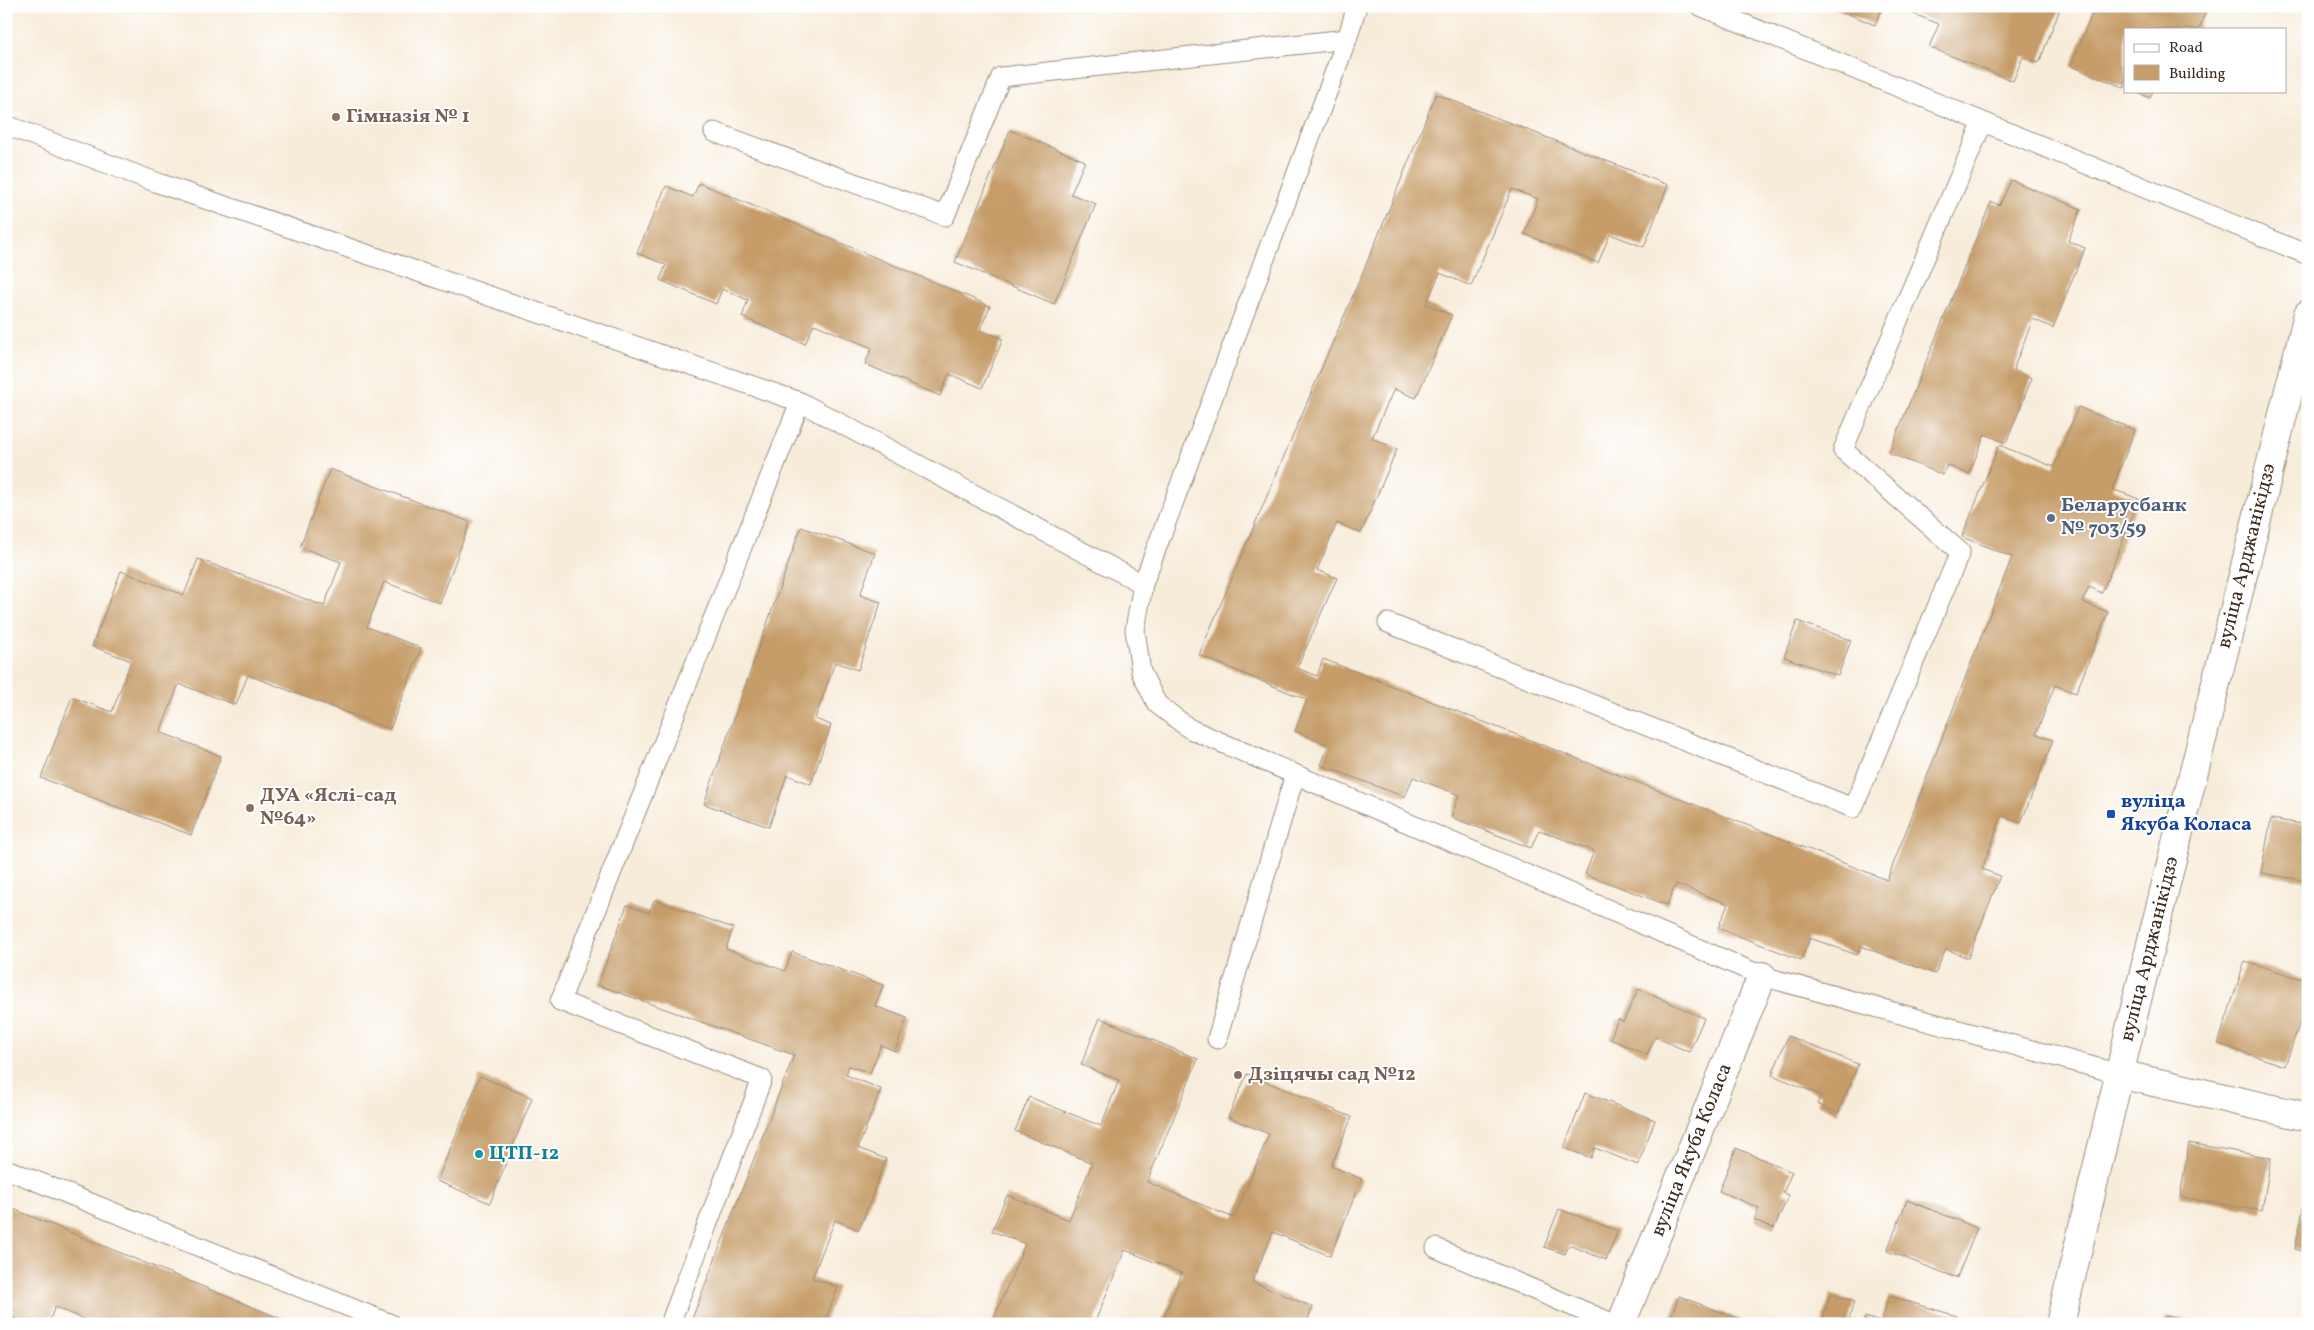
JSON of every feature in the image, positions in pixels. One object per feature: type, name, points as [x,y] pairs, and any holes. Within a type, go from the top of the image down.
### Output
[{"type":"main road","name":"вуліца Арджанікідзэ","points":[[2060,1324],[2119,1074],[2308,314]]},
{"type":"main road","name":"вуліца Якуба Коласа","points":[[1621,1324],[1762,976]]},
{"type":"main road","points":[[2119,1074],[2308,1117]]},
{"type":"lane","points":[[1357,6],[1347,39],[1143,584],[1135,630],[1141,672],[1157,704],[1190,730],[1762,976],[2119,1074]]},
{"type":"lane","points":[[1700,6],[1982,124],[2308,255]]},
{"type":"lane","points":[[714,132],[945,216],[1001,78],[1347,39]]},
{"type":"lane","points":[[1388,623],[1854,808],[1960,552],[1843,450],[1982,124]]},
{"type":"lane","points":[[6,125],[158,183],[800,402],[1143,584]]},
{"type":"lane","points":[[670,1324],[762,1079],[560,1001],[800,402]]},
{"type":"lane","points":[[1217,1039],[1294,774]]},
{"type":"lane","points":[[6,1169],[391,1324]]},
{"type":"lane","points":[[1436,1248],[1614,1324]]},
{"type":"building","points":[[1829,6],[1883,6],[1875,25]]},
{"type":"building","points":[[1894,6],[2061,6],[2039,63],[2023,57],[2013,81],[1929,47],[1939,24]]},
{"type":"building","points":[[2095,6],[2208,6],[2199,28],[2124,28],[2124,88],[2071,66]]},
{"type":"building","points":[[2136,92],[2153,92],[2150,98]]},
{"type":"building","points":[[1436,94],[1668,185],[1644,247],[1610,234],[1598,263],[1524,234],[1538,199],[1512,189],[1471,286],[1440,273],[1426,304],[1452,315],[1416,398],[1394,389],[1372,438],[1397,449],[1361,533],[1337,523],[1317,570],[1337,578],[1297,668],[1317,676],[1323,659],[1887,880],[2012,557],[1962,537],[1999,445],[2054,467],[2078,407],[2135,430],[2112,489],[2139,499],[2102,593],[2089,587],[2082,602],[2108,612],[2076,693],[2055,685],[2036,734],[2053,740],[2021,823],[2002,816],[1982,869],[2000,876],[1968,958],[1946,949],[1935,974],[1861,946],[1857,955],[1810,938],[1801,960],[1718,928],[1728,904],[1676,884],[1667,905],[1585,874],[1594,851],[1539,830],[1531,848],[1451,817],[1459,795],[1413,777],[1405,797],[1321,765],[1329,745],[1295,731],[1307,700],[1199,655],[1374,246]]},
{"type":"building","points":[[1010,130],[1085,161],[1071,194],[1096,204],[1054,304],[955,262]]},
{"type":"building","points":[[2011,180],[2081,209],[2068,241],[2085,248],[2053,328],[2033,319],[2013,370],[2032,378],[2006,443],[1985,434],[1969,474],[1947,465],[1943,475],[1889,453],[1991,202],[2000,205]]},
{"type":"building","points":[[699,183],[990,306],[980,330],[1003,339],[982,388],[949,374],[940,396],[865,364],[872,348],[814,324],[805,344],[742,317],[748,300],[722,289],[716,304],[660,280],[666,265],[637,253],[666,186],[693,197]]},
{"type":"building","points":[[330,469],[470,522],[440,603],[384,582],[367,627],[421,648],[390,729],[248,675],[236,705],[179,684],[160,732],[221,756],[191,835],[41,778],[72,697],[112,712],[131,661],[92,646],[121,571],[184,595],[198,559],[324,606],[341,562],[300,547]]},
{"type":"building","points":[[801,527],[875,553],[860,595],[881,602],[858,670],[835,662],[815,719],[831,725],[811,784],[787,775],[769,827],[704,804]]},
{"type":"building","points":[[1797,621],[1851,640],[1838,676],[1784,657]]},
{"type":"building","points":[[2271,819],[2308,825],[2308,881],[2261,873]]},
{"type":"building","points":[[654,900],[733,928],[726,949],[785,971],[792,952],[883,985],[875,1006],[907,1018],[895,1051],[881,1045],[870,1073],[849,1066],[846,1075],[881,1089],[858,1148],[886,1159],[859,1230],[835,1220],[812,1278],[838,1287],[824,1324],[690,1324],[794,1055],[598,985],[627,905],[649,913]]},
{"type":"building","points":[[2245,961],[2308,981],[2308,998],[2285,1066],[2218,1044]]},
{"type":"building","points":[[1638,989],[1704,1018],[1689,1052],[1655,1037],[1647,1055],[1610,1039],[1618,1019],[1623,1022]]},
{"type":"building","points":[[1100,1018],[1198,1059],[1147,1182],[1234,1218],[1269,1134],[1228,1117],[1247,1074],[1352,1117],[1331,1166],[1362,1179],[1330,1256],[1273,1232],[1252,1282],[1313,1307],[1306,1324],[1161,1324],[1182,1273],[1125,1250],[1094,1324],[992,1323],[1025,1244],[992,1231],[1007,1195],[1069,1220],[1092,1163],[1015,1131],[1029,1097],[1101,1126],[1119,1080],[1081,1065]]},
{"type":"building","points":[[1788,1036],[1858,1064],[1838,1113],[1817,1104],[1821,1095],[1772,1075]]},
{"type":"building","name":"ЦТП-12","points":[[480,1076],[532,1098],[490,1203],[437,1181]]},
{"type":"building","points":[[1585,1093],[1655,1120],[1638,1165],[1595,1148],[1591,1158],[1564,1148]]},
{"type":"building","points":[[2189,1143],[2271,1158],[2262,1211],[2180,1197]]},
{"type":"building","points":[[1736,1148],[1792,1172],[1783,1193],[1789,1195],[1774,1228],[1754,1220],[1759,1208],[1719,1191]]},
{"type":"building","points":[[2308,1189],[2308,1252],[2295,1249]]},
{"type":"building","points":[[1907,1200],[1977,1228],[1957,1278],[1887,1251]]},
{"type":"building","points":[[6,1206],[294,1324],[96,1324],[55,1307],[48,1324],[28,1324],[6,1315]]},
{"type":"building","points":[[1559,1209],[1618,1231],[1606,1260],[1569,1245],[1565,1254],[1544,1247]]},
{"type":"building","points":[[1830,1294],[1854,1301],[1848,1324],[1822,1324]]},
{"type":"building","points":[[1679,1296],[1744,1321],[1743,1324],[1668,1324]]},
{"type":"building","points":[[1889,1296],[1957,1316],[1954,1324],[1863,1324],[1865,1317],[1881,1322]]},
{"type":"building","points":[[2165,1316],[2202,1323],[2202,1324],[2163,1324]]},
{"type":"place","name":"Гімназія № 1","points":[[336,117]]},
{"type":"place","name":"Беларусбанк № 703/59","points":[[2051,518]]},
{"type":"place","name":"ДУА «Яслі-сад №64»","points":[[250,808]]},
{"type":"place","name":"вуліца Якуба Коласа","points":[[2111,814]]},
{"type":"place","name":"Дзіцячы сад №12","points":[[1238,1075]]},
{"type":"place","name":"ЦТП-12","points":[[479,1154]]}]
